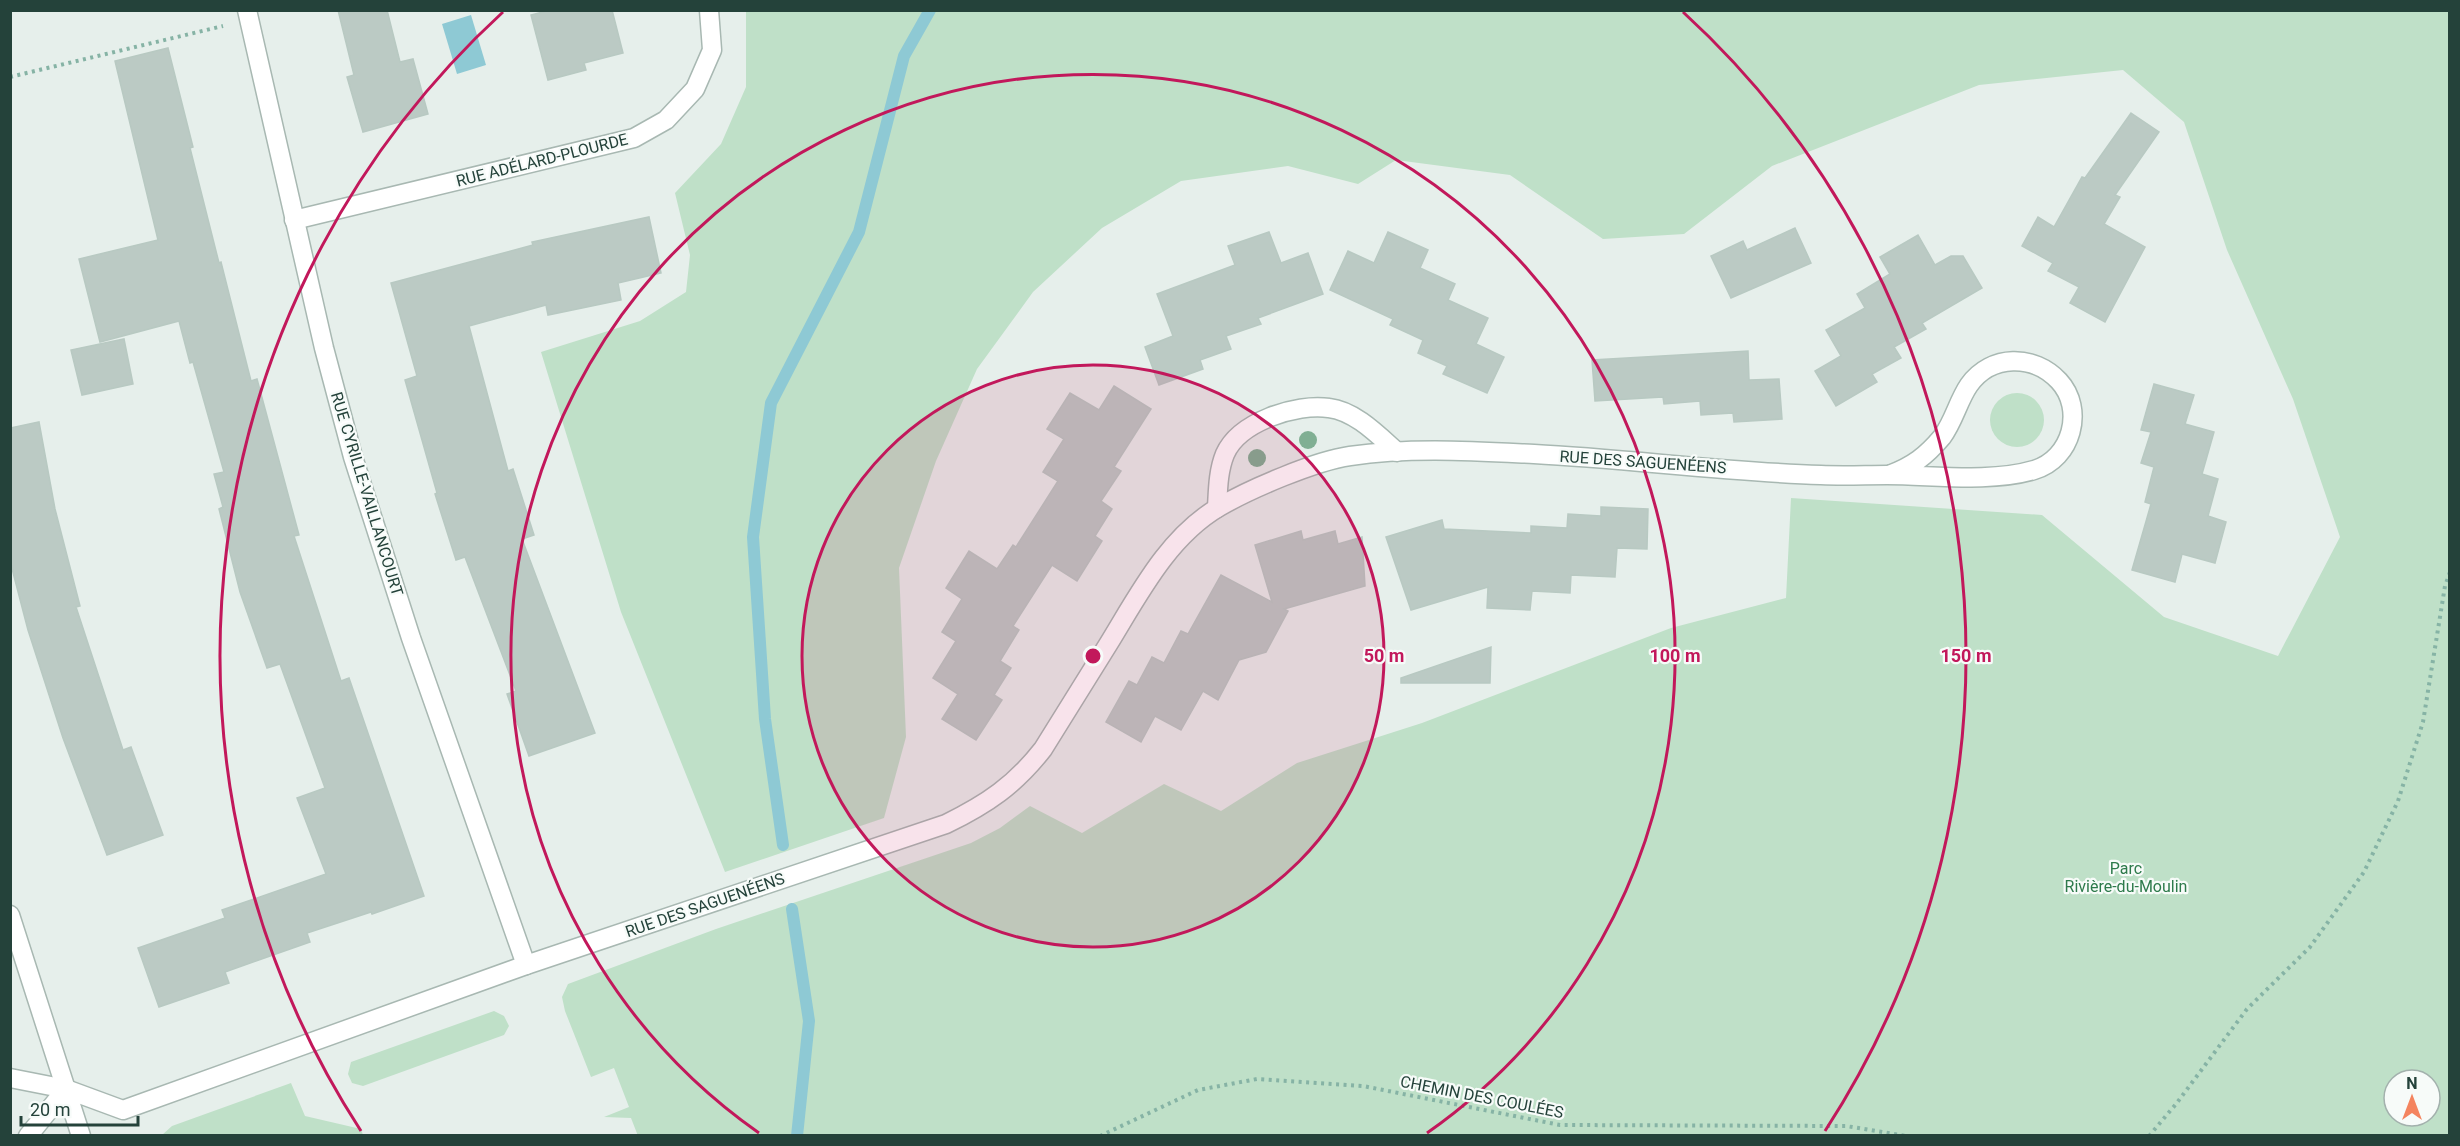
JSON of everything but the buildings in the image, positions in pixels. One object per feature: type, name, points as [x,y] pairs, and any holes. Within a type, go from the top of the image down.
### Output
[{"type":"street","name":"RUE ADÉLARD-PLOURDE","points":[[294,220],[634,138],[666,120],[695,88],[712,50],[709,10]]},
{"type":"street","name":"RUE CYRILLE-VAILLANCOURT","points":[[248,15],[324,348],[358,472],[411,638],[526,965]]},
{"type":"street","name":"RUE DES SAGUENÉENS","points":[[10,1078],[66,1089],[123,1110],[526,965],[946,824],[999,795],[1026,771],[1043,749],[1172,546],[1217,508],[1299,471],[1346,456],[1397,452],[1512,453],[1821,475],[1987,476],[2022,474],[2040,468],[2056,458],[2067,442],[2073,424],[2072,404],[2064,387],[2051,373],[2036,364],[2017,360],[1999,362],[1983,371],[1970,384],[1945,434],[1928,452],[1910,467],[1889,475]]},
{"type":"street","points":[[1217,508],[1220,471],[1226,452],[1239,436],[1266,418],[1295,409],[1330,408],[1362,421],[1397,452]]},
{"type":"street","points":[[10,915],[81,1136]]},
{"type":"street","points":[[28,1136],[66,1089]]},
{"type":"path","points":[[10,77],[248,15]]},
{"type":"path","points":[[2149,1136],[2176,1104],[2247,1009],[2310,947],[2364,872],[2398,801],[2423,722],[2445,586],[2450,572]]},
{"type":"path","name":"CHEMIN DES COULÉES","points":[[1100,1136],[1198,1090],[1257,1079],[1363,1086],[1560,1125],[1846,1126],[1906,1136]]},
{"type":"green space","name":"Parc Rivière-du-Moulin","points":[[746,11],[2449,11],[2449,1135],[638,1136],[631,1118],[604,1117],[629,1107],[614,1068],[591,1077],[565,1011],[562,997],[568,984],[716,929],[971,843],[1000,828],[1030,806],[1082,833],[1164,784],[1221,811],[1297,763],[1422,723],[1671,628],[1786,598],[1791,498],[2042,515],[2164,617],[2278,656],[2340,537],[2293,399],[2227,250],[2184,122],[2123,70],[1979,85],[1772,166],[1684,234],[1603,239],[1510,175],[1396,160],[1358,184],[1288,166],[1181,181],[1102,228],[1033,292],[977,369],[936,461],[899,568],[906,737],[884,818],[725,872],[621,612],[541,352],[640,321],[686,292],[690,255],[675,193],[721,144],[746,87]]},
{"type":"green space","points":[[2017,393],[2027,395],[2036,401],[2042,410],[2044,420],[2042,430],[2036,439],[2027,445],[2017,447],[2007,445],[1998,439],[1992,430],[1990,420],[1992,410],[1998,401],[2007,395]]},
{"type":"green space","points":[[494,1011],[504,1016],[509,1026],[504,1035],[363,1086],[352,1083],[348,1074],[351,1062]]},
{"type":"green space","points":[[291,1083],[305,1116],[361,1129],[363,1135],[162,1135],[172,1126]]},
{"type":"water","points":[[471,15],[486,65],[457,74],[442,24]]},
{"type":"waterway","points":[[783,845],[765,719],[753,537],[771,403],[859,232],[904,56],[930,10]]},
{"type":"waterway","points":[[792,909],[809,1021],[797,1136]]}]
